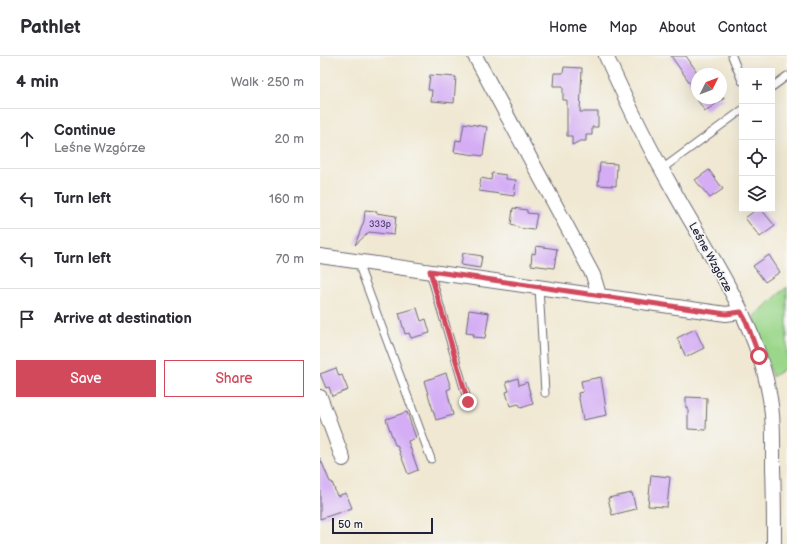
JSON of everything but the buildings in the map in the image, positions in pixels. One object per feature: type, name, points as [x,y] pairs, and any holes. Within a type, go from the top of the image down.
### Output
[{"type":"street","points":[[476,56],[592,275],[599,295]]},
{"type":"street","name":"Leśne Wzgórze","points":[[606,56],[632,112],[662,169],[720,271],[746,321],[759,356],[769,393],[773,429],[774,544]]},
{"type":"street","points":[[320,256],[539,286],[726,314],[741,312]]},
{"type":"street","points":[[320,397],[344,459]]},
{"type":"lane","points":[[732,56],[739,74]]},
{"type":"lane","points":[[775,85],[787,76]]},
{"type":"lane","points":[[662,169],[739,112]]},
{"type":"lane","points":[[362,262],[361,272],[431,459]]},
{"type":"lane","points":[[430,271],[468,402]]},
{"type":"lane","points":[[539,286],[545,392]]},
{"type":"green space","points":[[787,287],[787,367],[772,377],[754,316]]},
{"type":"route","points":[[468,402],[430,271],[726,314],[741,312],[746,321],[759,356]]}]
